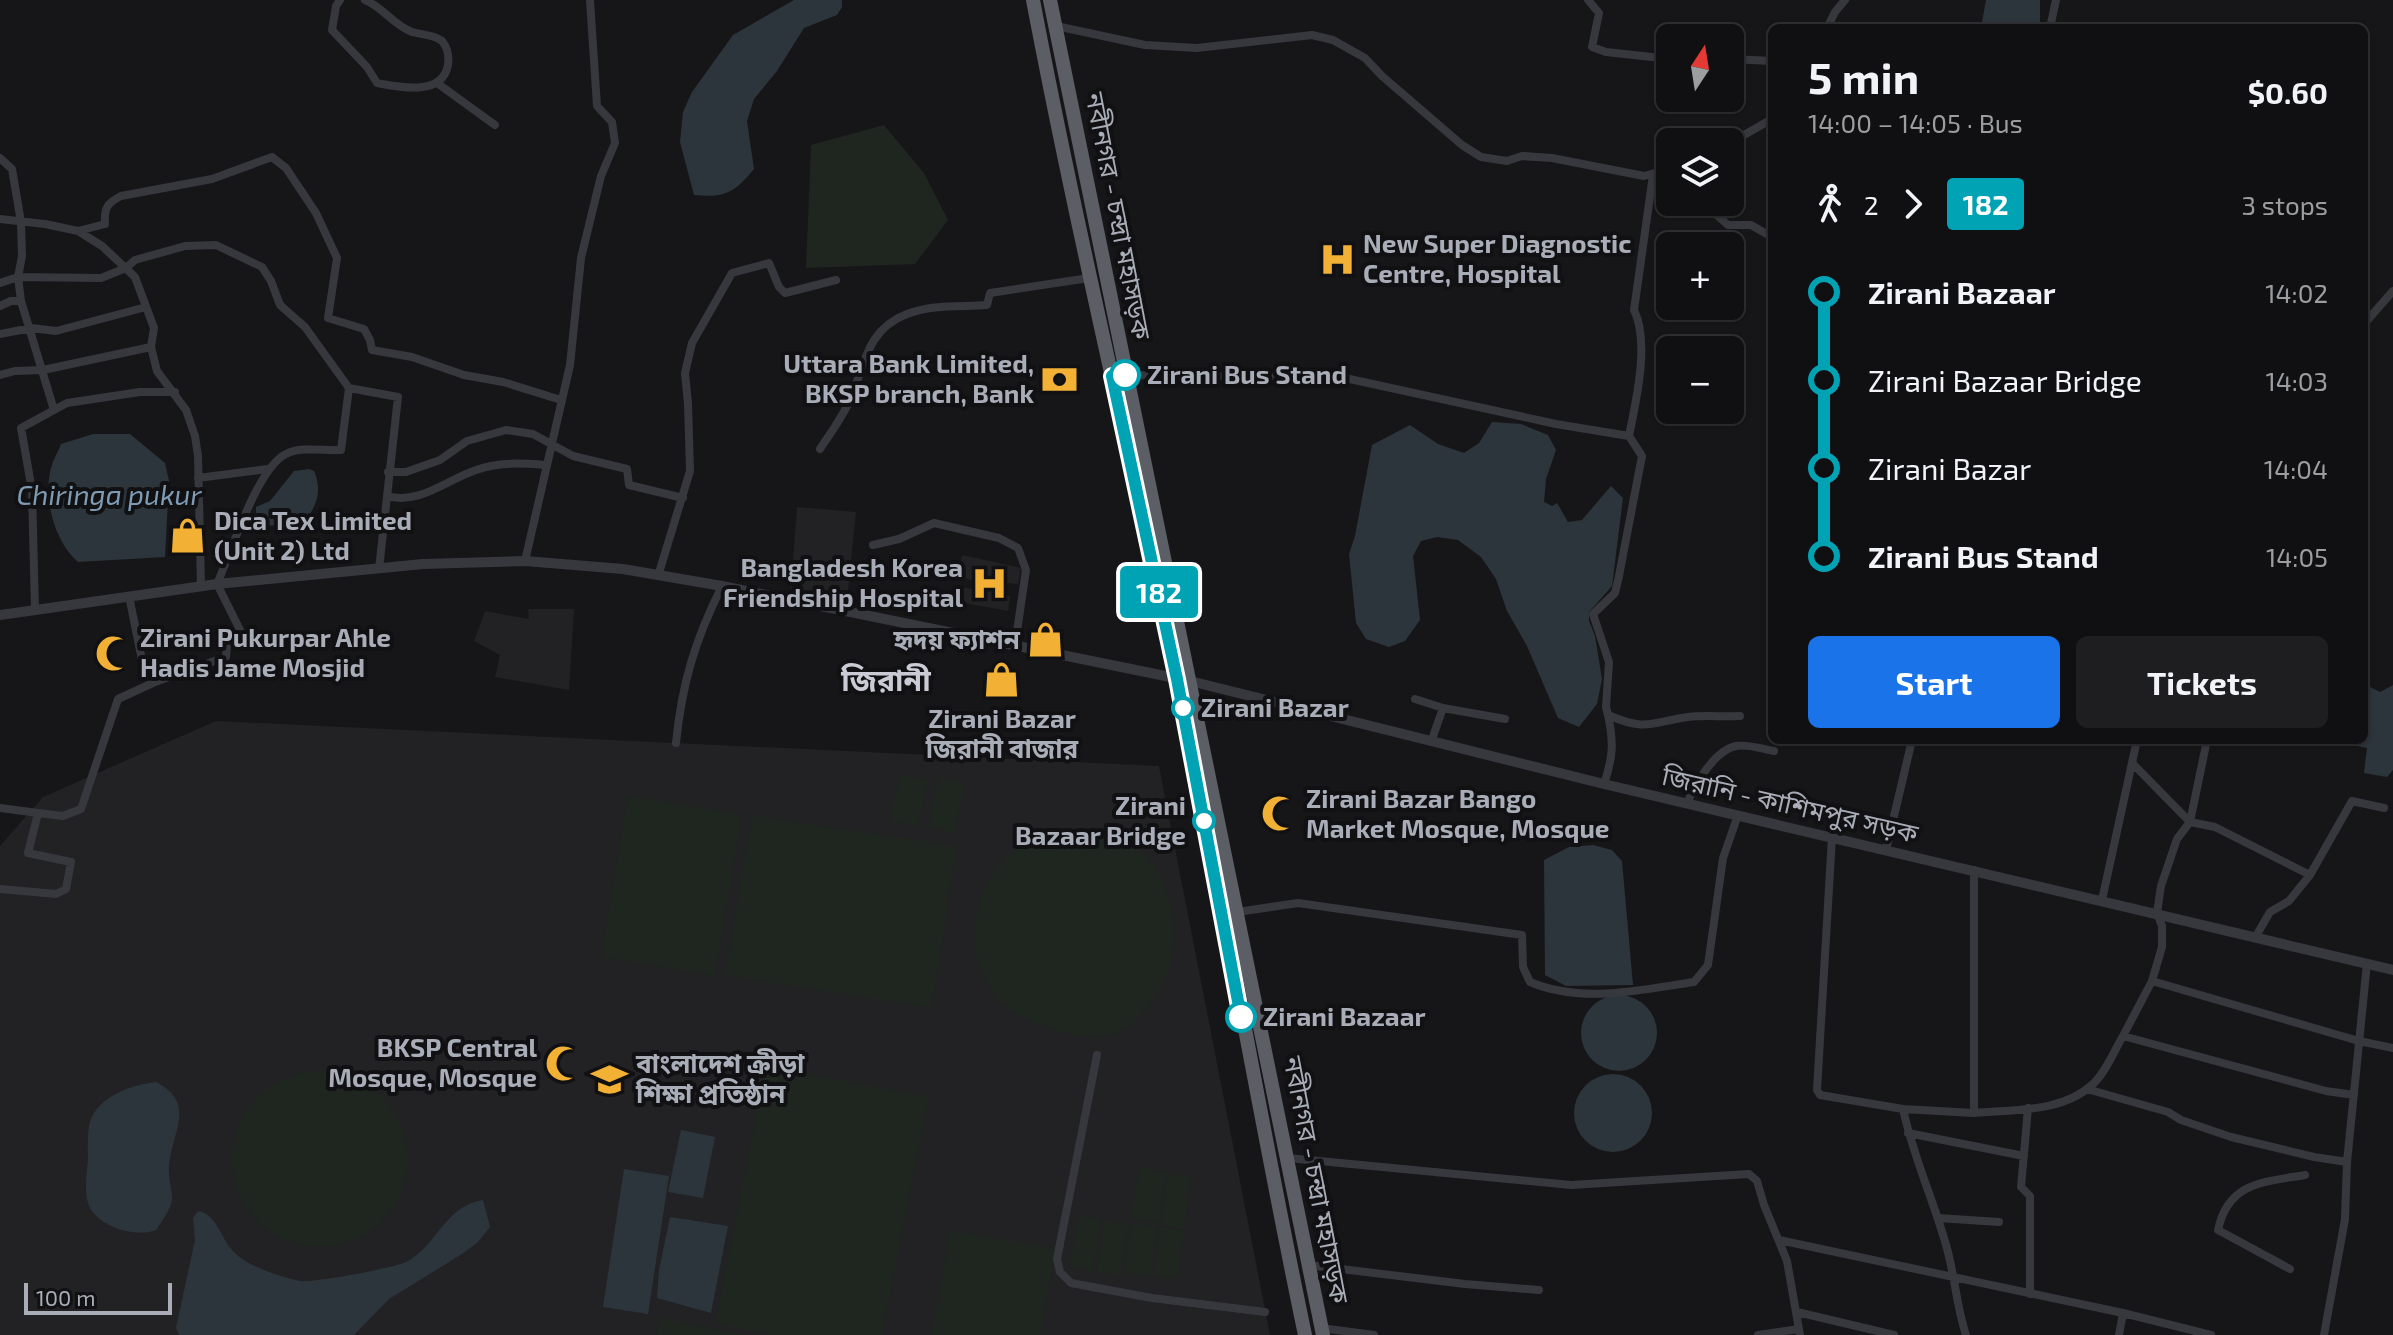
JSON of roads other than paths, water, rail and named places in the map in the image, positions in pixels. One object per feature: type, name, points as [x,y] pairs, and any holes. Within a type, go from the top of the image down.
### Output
[{"type":"highway","name":"নবীনগর - চন্দ্রা মহাসড়ক","points":[[1033,0],[1089,278],[1119,375]]},
{"type":"highway","name":"নবীনগর - চন্দ্রা মহাসড়ক","points":[[1050,0],[1119,375],[1237,912],[1322,1332]]},
{"type":"highway","name":"নবীনগর - চন্দ্রা মহাসড়ক","points":[[1184,680],[1253,1079],[1305,1335]]},
{"type":"street","points":[[340,0],[332,30],[367,67],[377,83],[426,88],[437,83],[446,72],[448,63],[448,52],[442,41],[428,34],[411,32],[394,23],[376,5],[365,0]]},
{"type":"street","points":[[525,561],[570,365],[581,258],[601,176],[615,143],[612,122],[597,106],[590,0]]},
{"type":"street","points":[[1588,0],[1599,13],[1592,47],[1606,52],[1656,57]]},
{"type":"street","points":[[1829,24],[1845,0]]},
{"type":"street","points":[[2051,24],[2056,0]]},
{"type":"street","points":[[1055,26],[1145,45],[1197,48],[1312,35],[1333,40],[1365,58],[1462,145],[1481,157],[1507,161],[1522,156],[1552,158],[1644,176],[1656,174]]},
{"type":"street","points":[[1744,60],[1768,61]]},
{"type":"street","points":[[437,83],[495,125]]},
{"type":"street","points":[[1744,135],[1768,121]]},
{"type":"street","points":[[78,231],[105,224],[106,208],[121,196],[212,179],[272,157],[286,168],[316,213],[337,258],[328,318],[364,329],[372,350],[412,357],[464,375],[503,382],[561,400]]},
{"type":"street","points":[[0,158],[12,169],[21,222],[22,256],[18,277],[21,301],[54,410]]},
{"type":"street","points":[[1604,784],[1613,758],[1613,737],[1608,715],[1609,662],[1593,614],[1615,593],[1642,456],[1629,436],[1642,342],[1639,318],[1634,310],[1653,175]]},
{"type":"street","points":[[1718,216],[1728,225],[1751,225],[1768,235]]},
{"type":"street","points":[[0,219],[78,231],[102,246],[135,277],[154,328],[151,347],[157,371],[186,410],[195,436],[201,586]]},
{"type":"street","points":[[0,283],[18,277],[101,278],[126,268],[135,260],[185,246],[216,245],[262,267],[280,305],[305,327],[349,388],[341,450],[300,449],[285,454],[271,464],[255,494],[217,584],[241,632],[235,641],[227,644],[226,657],[155,682],[118,699],[81,809],[63,816],[0,808]]},
{"type":"street","points":[[658,576],[690,471],[685,373],[692,343],[732,273],[769,263],[779,287],[785,293],[836,280]]},
{"type":"street","points":[[820,449],[850,400],[868,347],[891,322],[926,309],[987,305],[990,293],[1089,278]]},
{"type":"street","points":[[2368,319],[2393,291]]},
{"type":"street","points":[[0,306],[21,301]]},
{"type":"street","points":[[0,334],[31,328],[56,331],[146,307]]},
{"type":"street","points":[[0,375],[43,370],[151,347]]},
{"type":"street","points":[[1119,375],[1345,378],[1556,424],[1629,436]]},
{"type":"street","points":[[349,388],[398,397],[379,569]]},
{"type":"street","points":[[35,610],[32,490],[21,428],[67,403],[140,392],[175,392]]},
{"type":"street","points":[[388,472],[406,472],[440,460],[467,441],[506,430],[533,434],[573,456],[627,469],[629,485],[683,498]]},
{"type":"street","points":[[387,496],[408,498],[477,469],[501,465],[545,465]]},
{"type":"street","points":[[198,478],[268,469]]},
{"type":"street","points":[[873,545],[899,539],[934,523],[999,538],[1018,548],[1026,570],[1015,645]]},
{"type":"street","name":"জিরানি - কাশিমপুর সড়ক","points":[[0,615],[217,584],[423,564],[525,561],[623,569],[722,586],[1184,680],[1687,804],[2393,970]]},
{"type":"street","points":[[676,743],[686,672],[706,618],[722,586]]},
{"type":"street","points":[[129,596],[142,660],[155,682]]},
{"type":"street","points":[[1415,699],[1443,708],[1505,719]]},
{"type":"street","points":[[1431,742],[1443,708]]},
{"type":"street","points":[[1608,715],[1637,725],[1655,725],[1692,716],[1740,716]]},
{"type":"street","points":[[1886,850],[1911,744]]},
{"type":"street","points":[[2102,900],[2136,744]]},
{"type":"street","points":[[1832,837],[1817,1090],[1820,1095],[1903,1109],[1974,1113],[2052,1106],[2074,1098],[2095,1083],[2152,981],[2162,947],[2162,926],[2157,913],[2170,856],[2177,839],[2190,822],[2206,744]]},
{"type":"street","points":[[1687,804],[1698,779],[1725,751],[1743,746],[1774,751]]},
{"type":"street","points":[[2132,763],[2190,822],[2215,827],[2310,875]]},
{"type":"street","points":[[2256,936],[2270,912],[2289,901],[2310,875],[2352,801],[2384,808]]},
{"type":"street","points":[[0,889],[56,894],[66,889],[71,862],[28,853],[38,813]]},
{"type":"street","points":[[1237,912],[1298,903],[1522,935],[1523,967],[1530,982],[1547,989],[1606,995],[1694,982],[1708,965],[1723,858],[1738,815]]},
{"type":"street","points":[[1974,870],[1974,1113]]},
{"type":"street","points":[[2324,1335],[2345,1219],[2347,1162],[2367,963]]},
{"type":"street","points":[[2152,981],[2393,1048]]},
{"type":"street","points":[[2123,1036],[2326,1091],[2354,1095]]},
{"type":"street","points":[[1097,1055],[1057,1259],[1060,1272],[1071,1283],[1152,1298],[1265,1312]]},
{"type":"street","points":[[2087,1089],[2168,1112],[2181,1120],[2231,1137],[2347,1162]]},
{"type":"street","points":[[2028,1108],[2021,1187],[2030,1196],[2030,1294]]},
{"type":"street","points":[[1903,1109],[1908,1133],[1956,1278],[1958,1313],[1966,1335]]},
{"type":"street","points":[[1908,1133],[2024,1156]]},
{"type":"street","points":[[1288,1158],[1571,1185],[1749,1174],[1757,1181],[1787,1261],[1800,1332],[1758,1335]]},
{"type":"street","points":[[2290,1269],[2218,1230],[2221,1213],[2232,1197],[2253,1185],[2305,1175]]},
{"type":"street","points":[[1938,1218],[1999,1222]]},
{"type":"street","points":[[1779,1240],[2123,1313],[2211,1335]]},
{"type":"street","points":[[1307,1265],[1539,1290]]},
{"type":"street","points":[[1797,1312],[1894,1335]]},
{"type":"street","points":[[2119,1335],[2123,1313]]},
{"type":"street","points":[[1322,1332],[1374,1335]]},
{"type":"water","points":[[794,0],[842,0],[842,7],[837,15],[804,28],[777,71],[754,99],[747,121],[754,169],[741,184],[728,192],[714,196],[694,195],[680,142],[683,112],[692,92],[733,35]]},
{"type":"water","points":[[1986,0],[2040,0],[2040,24],[1982,24]]},
{"type":"water","points":[[1492,422],[1521,424],[1548,435],[1556,450],[1546,479],[1544,502],[1552,506],[1557,503],[1568,522],[1582,520],[1611,486],[1623,498],[1612,586],[1589,612],[1602,679],[1597,704],[1579,727],[1558,718],[1527,646],[1507,611],[1496,579],[1481,557],[1458,540],[1437,537],[1421,541],[1413,556],[1420,620],[1405,641],[1389,647],[1366,639],[1356,623],[1349,554],[1372,445],[1410,425],[1438,444],[1464,453],[1479,443]]},
{"type":"water","name":"Chiringa pukur","points":[[93,434],[130,434],[165,463],[169,481],[165,557],[78,562],[63,543],[52,518],[48,492],[51,468],[61,444]]},
{"type":"water","points":[[294,471],[314,471],[318,489],[317,500],[308,517],[285,526],[261,525],[256,518],[256,507],[270,501]]},
{"type":"water","points":[[2393,685],[2393,770],[2387,777],[2364,773],[2367,748],[2348,744],[2368,744],[2368,686],[2380,692]]},
{"type":"water","points":[[1593,845],[1612,850],[1622,861],[1633,985],[1566,986],[1545,975],[1544,860],[1569,847]]},
{"type":"water","points":[[1619,995],[1633,998],[1646,1006],[1654,1019],[1657,1033],[1654,1047],[1646,1060],[1633,1068],[1619,1071],[1605,1068],[1592,1060],[1584,1047],[1581,1033],[1584,1019],[1592,1006],[1605,998]]},
{"type":"water","points":[[1605,1074],[1621,1074],[1635,1080],[1646,1091],[1652,1113],[1646,1135],[1635,1146],[1621,1152],[1605,1152],[1591,1146],[1580,1135],[1574,1121],[1574,1105],[1580,1091],[1591,1080]]},
{"type":"water","points":[[156,1082],[176,1099],[179,1109],[169,1165],[172,1200],[156,1230],[138,1233],[107,1224],[92,1211],[88,1203],[89,1126],[100,1105],[117,1093]]},
{"type":"water","points":[[681,1130],[715,1137],[703,1198],[668,1192]]},
{"type":"water","points":[[624,1169],[669,1176],[648,1314],[603,1307]]},
{"type":"water","points":[[483,1200],[490,1227],[478,1242],[389,1299],[354,1335],[179,1335],[176,1328],[195,1240],[193,1218],[198,1211],[210,1217],[229,1246],[246,1262],[273,1274],[308,1281],[372,1271],[408,1261],[427,1246],[459,1210]]},
{"type":"water","points":[[670,1217],[728,1226],[711,1313],[657,1298],[659,1270]]},
{"type":"place","name":"New Super Diagnostic Centre, Hospital","points":[[1337,259]]},
{"type":"place","name":"Zirani Bus Stand","points":[[1125,375]]},
{"type":"place","name":"Uttara Bank Limited, BKSP branch, Bank","points":[[1060,379]]},
{"type":"place","name":"Dica Tex Limited (Unit 2) Ltd","points":[[188,536]]},
{"type":"place","name":"Bangladesh Korea Friendship Hospital","points":[[989,583]]},
{"type":"place","name":"হৃদয় ফ্যাশন","points":[[1046,640]]},
{"type":"place","name":"Zirani Pukurpar Ahle Hadis Jame Mosjid","points":[[114,653]]},
{"type":"place","name":"Zirani Bazar জিরানী বাজার","points":[[1002,680]]},
{"type":"place","name":"Zirani Bazar","points":[[1183,708]]},
{"type":"place","name":"Zirani Bazar Bango Market Mosque, Mosque","points":[[1280,814]]},
{"type":"place","name":"Zirani Bazaar Bridge","points":[[1204,821]]},
{"type":"place","name":"Zirani Bazaar","points":[[1241,1017]]},
{"type":"place","name":"BKSP Central Mosque, Mosque","points":[[563,1063]]},
{"type":"place","name":"বাংলাদেশ ক্রীড়া শিক্ষা প্রতিষ্ঠান","points":[[610,1079]]},
{"type":"district","name":"জিরানী","points":[[886,681]]}]
